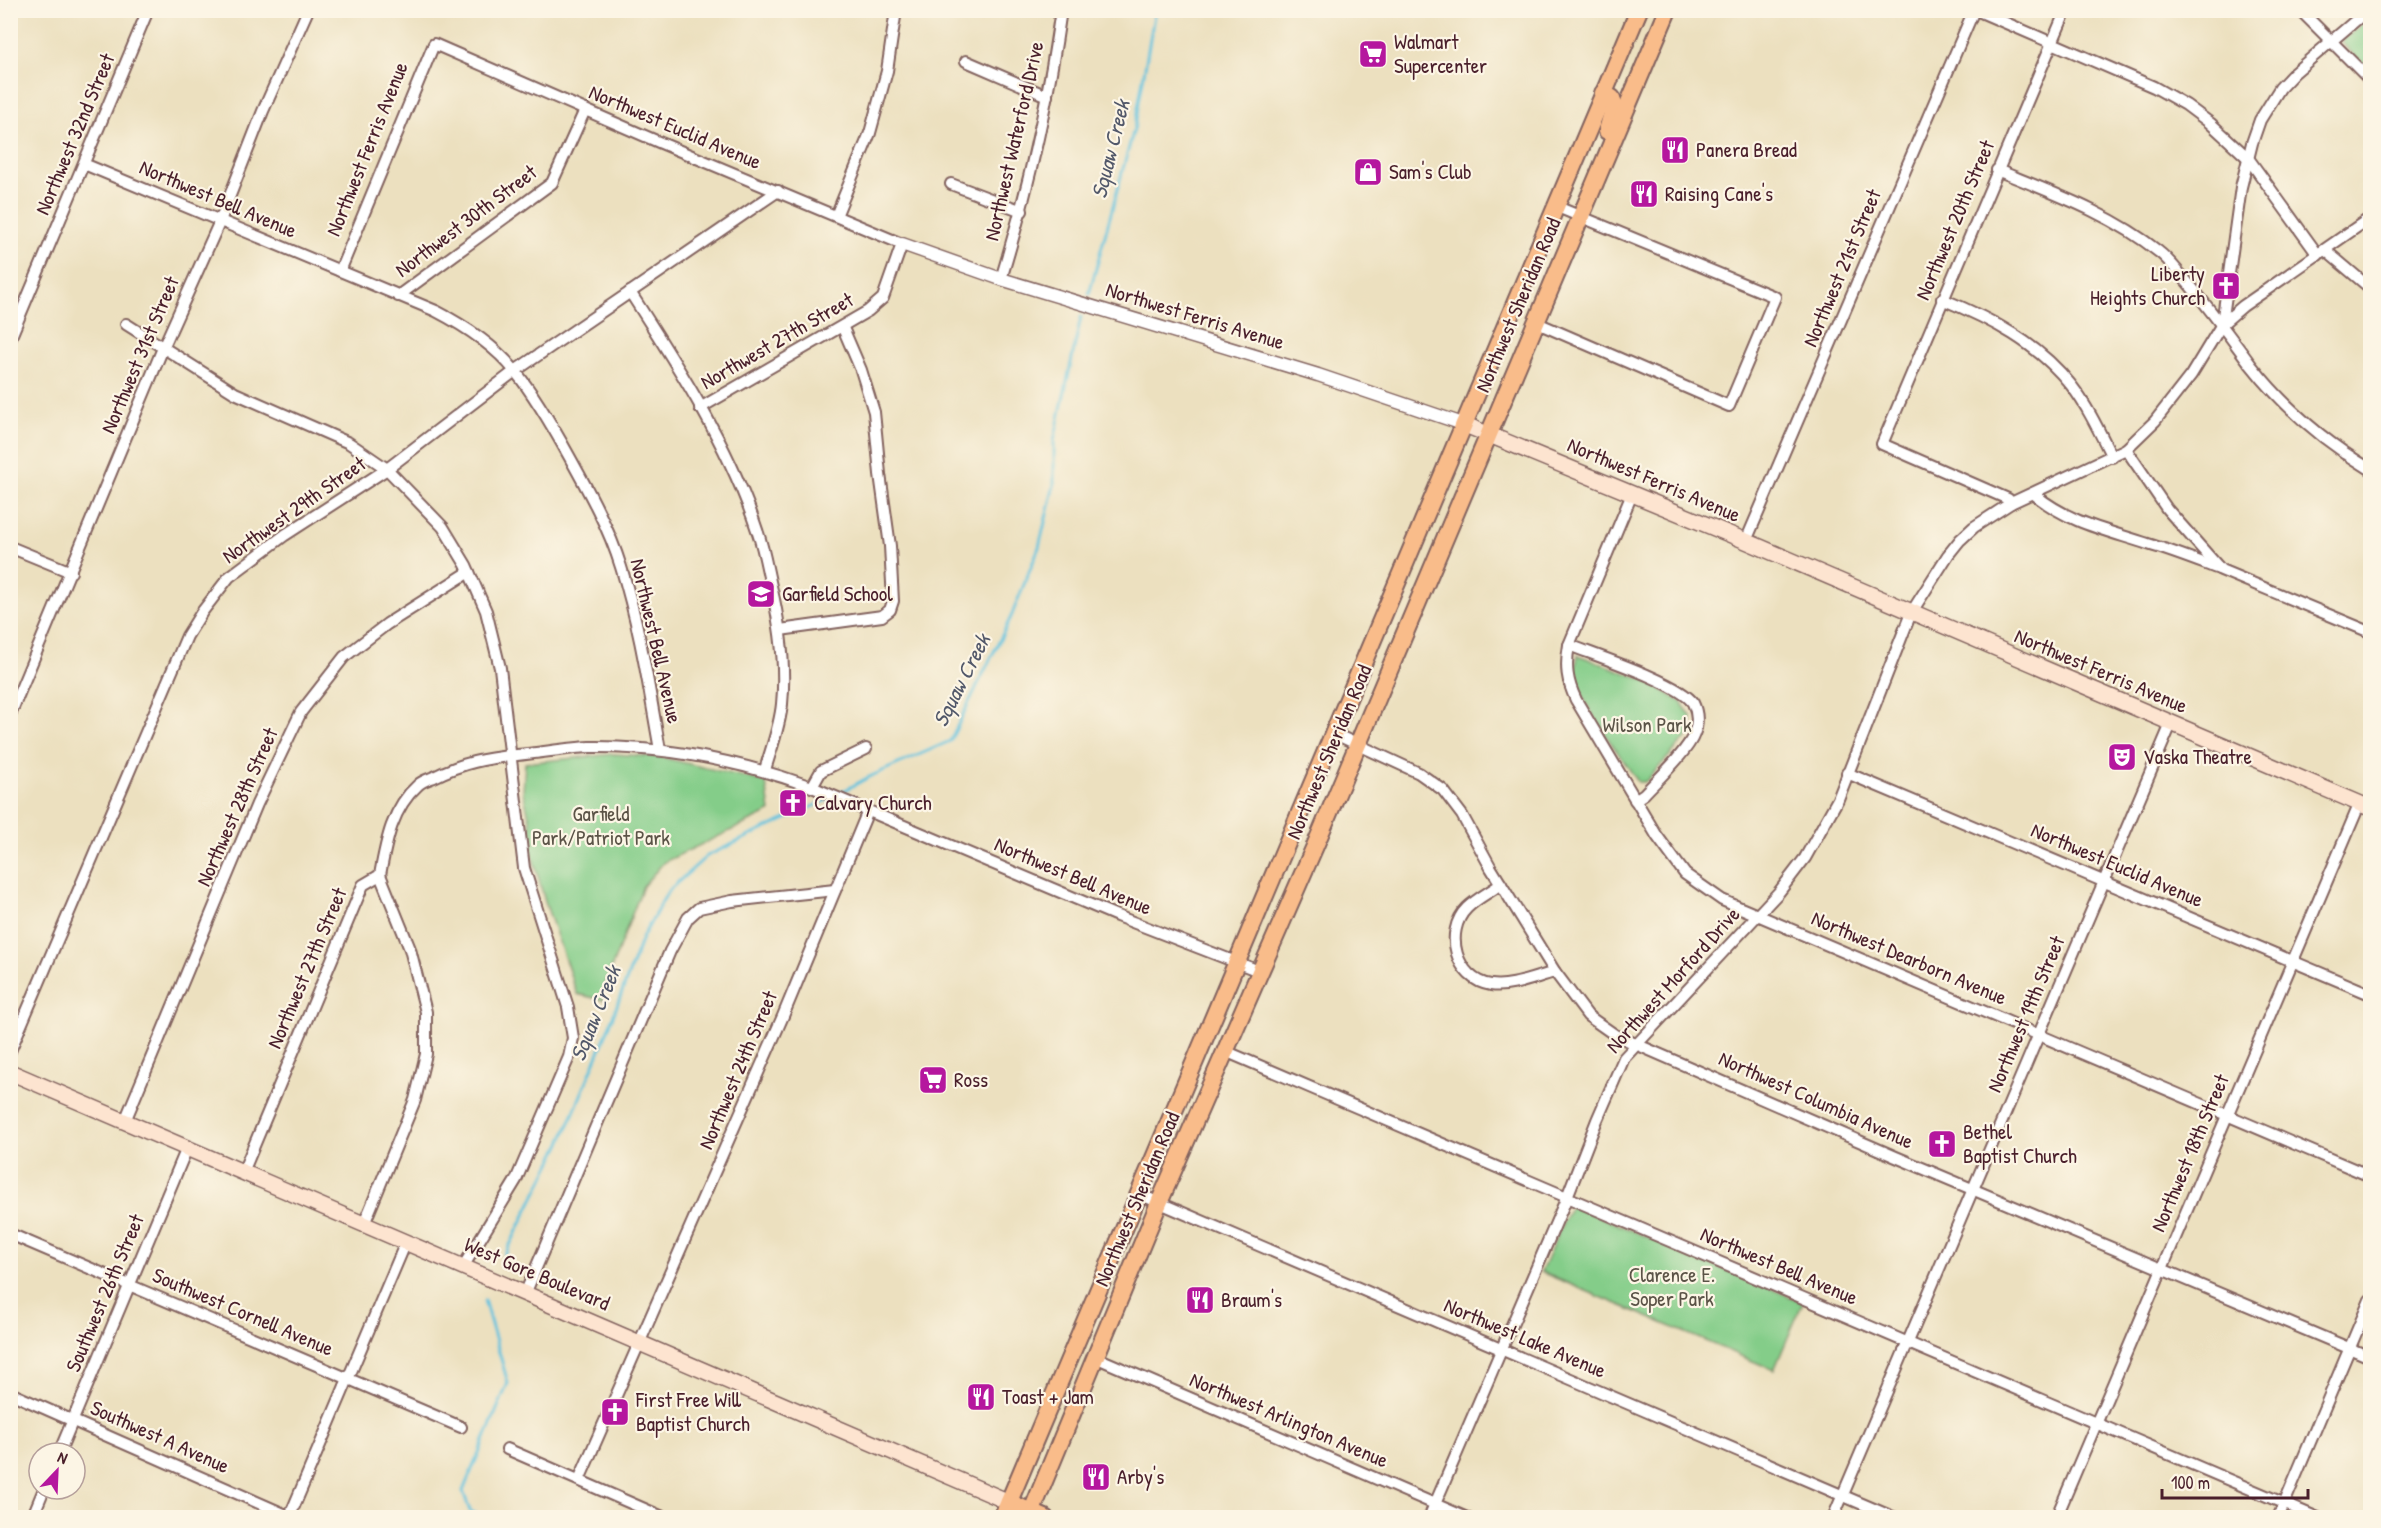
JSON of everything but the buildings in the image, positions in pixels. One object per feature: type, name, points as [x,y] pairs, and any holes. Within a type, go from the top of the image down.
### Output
[{"type":"main road","name":"Northwest Sheridan Road","points":[[1002,1518],[1335,734],[1555,206],[1640,10]]},
{"type":"main road","points":[[1628,104],[1615,94],[1649,10]]},
{"type":"main road","name":"Northwest Sheridan Road","points":[[1035,1516],[1095,1357],[1159,1203],[1357,744],[1668,10]]},
{"type":"main road","points":[[1598,176],[1598,152],[1614,106],[1612,98],[1603,93]]},
{"type":"main road","name":"Northwest Ferris Avenue","points":[[1464,424],[2365,806]]},
{"type":"main road","name":"West Gore Boulevard","points":[[10,1072],[1009,1502],[1035,1516]]},
{"type":"street","name":"Northwest 32nd Street","points":[[10,339],[148,10]]},
{"type":"street","name":"Northwest 31st Street","points":[[10,715],[163,348],[220,220],[263,111],[308,10]]},
{"type":"street","points":[[836,216],[870,133],[887,71],[896,10]]},
{"type":"street","name":"Northwest Waterford Drive","points":[[1000,279],[1022,211],[1047,96],[1061,10]]},
{"type":"street","points":[[1975,10],[2154,87],[2186,105],[2218,130],[2248,159],[2321,252],[2370,288]]},
{"type":"street","name":"Northwest 21st Street","points":[[1746,542],[1975,10]]},
{"type":"street","name":"Northwest 20th Street","points":[[2011,503],[2008,499],[1972,482],[1882,444],[2066,10]]},
{"type":"street","points":[[2300,10],[2370,80]]},
{"type":"street","points":[[2222,324],[2241,187],[2260,120],[2280,88],[2368,10]]},
{"type":"street","name":"Northwest Euclid Avenue","points":[[434,44],[902,244]]},
{"type":"street","name":"Northwest Ferris Avenue","points":[[340,271],[434,44]]},
{"type":"street","points":[[966,61],[1047,96]]},
{"type":"street","name":"Northwest 30th Street","points":[[398,296],[552,183],[585,110]]},
{"type":"street","name":"Northwest Bell Avenue","points":[[84,164],[436,311],[462,324],[515,371],[552,425],[595,503],[621,566],[642,648],[660,750],[714,758],[765,770],[816,789],[1117,916],[1259,972]]},
{"type":"street","points":[[1997,170],[2068,199],[2129,230],[2161,253],[2222,324],[2252,365],[2299,417],[2324,438],[2370,469]]},
{"type":"street","points":[[951,184],[1022,211]]},
{"type":"street","name":"Northwest 29th Street","points":[[10,1051],[186,636],[230,578],[285,535],[387,469],[515,371],[778,192]]},
{"type":"street","points":[[1535,322],[1729,406],[1775,297],[1555,206]]},
{"type":"street","points":[[2222,324],[2370,218]]},
{"type":"street","name":"Northwest Ferris Avenue","points":[[902,244],[1000,279],[1318,375],[1464,424]]},
{"type":"street","name":"Northwest 27th Street","points":[[700,408],[843,328],[868,311],[883,298],[902,244]]},
{"type":"street","points":[[630,292],[700,408],[736,476],[759,534],[780,630],[782,650],[782,705],[765,770]]},
{"type":"street","points":[[1942,299],[1998,324],[2050,363],[2071,385],[2085,406],[2112,457]]},
{"type":"street","points":[[126,324],[235,393],[348,443],[387,469],[443,527],[469,572],[486,611],[500,668],[524,868],[568,1007],[573,1038],[569,1057],[516,1180],[463,1267]]},
{"type":"street","name":"Northwest Morford Drive","points":[[1429,1518],[1624,1058],[1779,892],[1805,858],[1838,799],[1911,613],[1948,555],[1974,527],[2011,503],[2126,449],[2174,398],[2208,350],[2222,324]]},
{"type":"street","points":[[780,630],[882,616],[890,610],[893,601],[891,546],[880,474],[874,412],[861,370],[843,328]]},
{"type":"street","points":[[2126,449],[2166,508],[2221,570]]},
{"type":"street","name":"Northwest Dearborn Avenue","points":[[1632,494],[1569,645],[1566,666],[1569,684],[1635,800],[1657,836],[1685,874],[1722,900],[2370,1176]]},
{"type":"street","points":[[2034,494],[2050,507],[2073,520],[2221,570],[2370,632]]},
{"type":"street","points":[[10,547],[71,572]]},
{"type":"street","name":"Northwest 28th Street","points":[[125,1121],[258,804],[301,712],[344,657],[387,624],[469,572]]},
{"type":"street","points":[[1569,645],[1646,675],[1683,693],[1693,703],[1698,718],[1694,736],[1644,794],[1635,800]]},
{"type":"street","name":"Northwest 19th Street","points":[[1833,1518],[2171,724]]},
{"type":"street","name":"Northwest Columbia Avenue","points":[[1335,734],[1419,772],[1443,790],[1462,815],[1555,972],[1588,1016],[1615,1035],[1896,1157],[2370,1357]]},
{"type":"street","points":[[364,1224],[415,1100],[426,1054],[424,1002],[410,949],[380,875],[388,835],[401,804],[419,784],[459,765],[509,756],[589,747],[660,750]]},
{"type":"street","points":[[816,789],[821,771],[866,749]]},
{"type":"street","name":"Northwest Euclid Avenue","points":[[1847,773],[2370,994]]},
{"type":"street","name":"Northwest 18th Street","points":[[2056,1518],[2293,961],[2365,806]]},
{"type":"street","name":"Northwest 24th Street","points":[[579,1480],[868,812]]},
{"type":"street","name":"Northwest 27th Street","points":[[243,1172],[363,885],[380,875]]},
{"type":"street","points":[[1501,884],[1466,909],[1457,927],[1454,945],[1462,966],[1476,979],[1490,985],[1509,984],[1555,972]]},
{"type":"street","points":[[525,1293],[670,951],[688,918],[699,908],[732,901],[835,890]]},
{"type":"street","name":"Northwest Bell Avenue","points":[[1224,1051],[2318,1518]]},
{"type":"street","name":"Southwest 26th Street","points":[[64,1441],[188,1148]]},
{"type":"street","name":"Northwest Lake Avenue","points":[[1139,1194],[1895,1518]]},
{"type":"street","name":"Southwest Cornell Avenue","points":[[10,1234],[461,1427]]},
{"type":"street","points":[[291,1517],[406,1242]]},
{"type":"street","points":[[2278,1518],[2370,1300]]},
{"type":"street","name":"Northwest Arlington Avenue","points":[[1095,1357],[1467,1518]]},
{"type":"street","name":"Southwest A Avenue","points":[[10,1393],[291,1517]]},
{"type":"street","points":[[507,1449],[665,1518]]},
{"type":"street","points":[[32,1518],[39,1501]]},
{"type":"green space","points":[[2370,17],[2370,71],[2341,42]]},
{"type":"green space","name":"Wilson Park","points":[[1578,655],[1645,680],[1680,701],[1692,717],[1688,736],[1645,782],[1638,782],[1604,734],[1582,695],[1576,679]]},
{"type":"green space","name":"Garfield Park/Patriot Park","points":[[614,754],[660,757],[766,782],[770,812],[664,862],[643,886],[606,982],[603,1000],[577,994],[545,902],[531,851],[530,820],[523,792],[525,763]]},
{"type":"green space","name":"Clarence E. Soper Park","points":[[1571,1205],[1803,1302],[1774,1370],[1541,1272]]},
{"type":"waterway","name":"Squaw Creek","points":[[1089,294],[1135,125],[1155,10]]},
{"type":"waterway","name":"Squaw Creek","points":[[836,795],[869,777],[950,741],[1011,617],[1039,547],[1054,485],[1054,441],[1081,317]]},
{"type":"waterway","name":"Squaw Creek","points":[[503,1259],[561,1143],[606,1035],[642,938],[668,891],[707,856],[831,798]]},
{"type":"waterway","name":"Squaw Creek","points":[[484,1300],[508,1383],[463,1491],[470,1511],[485,1518]]},
{"type":"place","name":"Walmart Supercenter","points":[[1373,54]]},
{"type":"place","name":"Panera Bread","points":[[1675,150]]},
{"type":"place","name":"Sam's Club","points":[[1368,172]]},
{"type":"place","name":"Raising Cane's","points":[[1644,194]]},
{"type":"place","name":"Liberty Heights Church","points":[[2226,286]]},
{"type":"place","name":"Garfield School","points":[[761,594]]},
{"type":"place","name":"Vaska Theatre","points":[[2122,757]]},
{"type":"place","name":"Calvary Church","points":[[793,803]]},
{"type":"place","name":"Ross","points":[[933,1080]]},
{"type":"place","name":"Bethel Baptist Church","points":[[1942,1144]]},
{"type":"place","name":"Braum's","points":[[1200,1300]]},
{"type":"place","name":"Toast + Jam","points":[[981,1397]]},
{"type":"place","name":"First Free Will Baptist Church","points":[[615,1412]]},
{"type":"place","name":"Arby's","points":[[1096,1477]]}]
